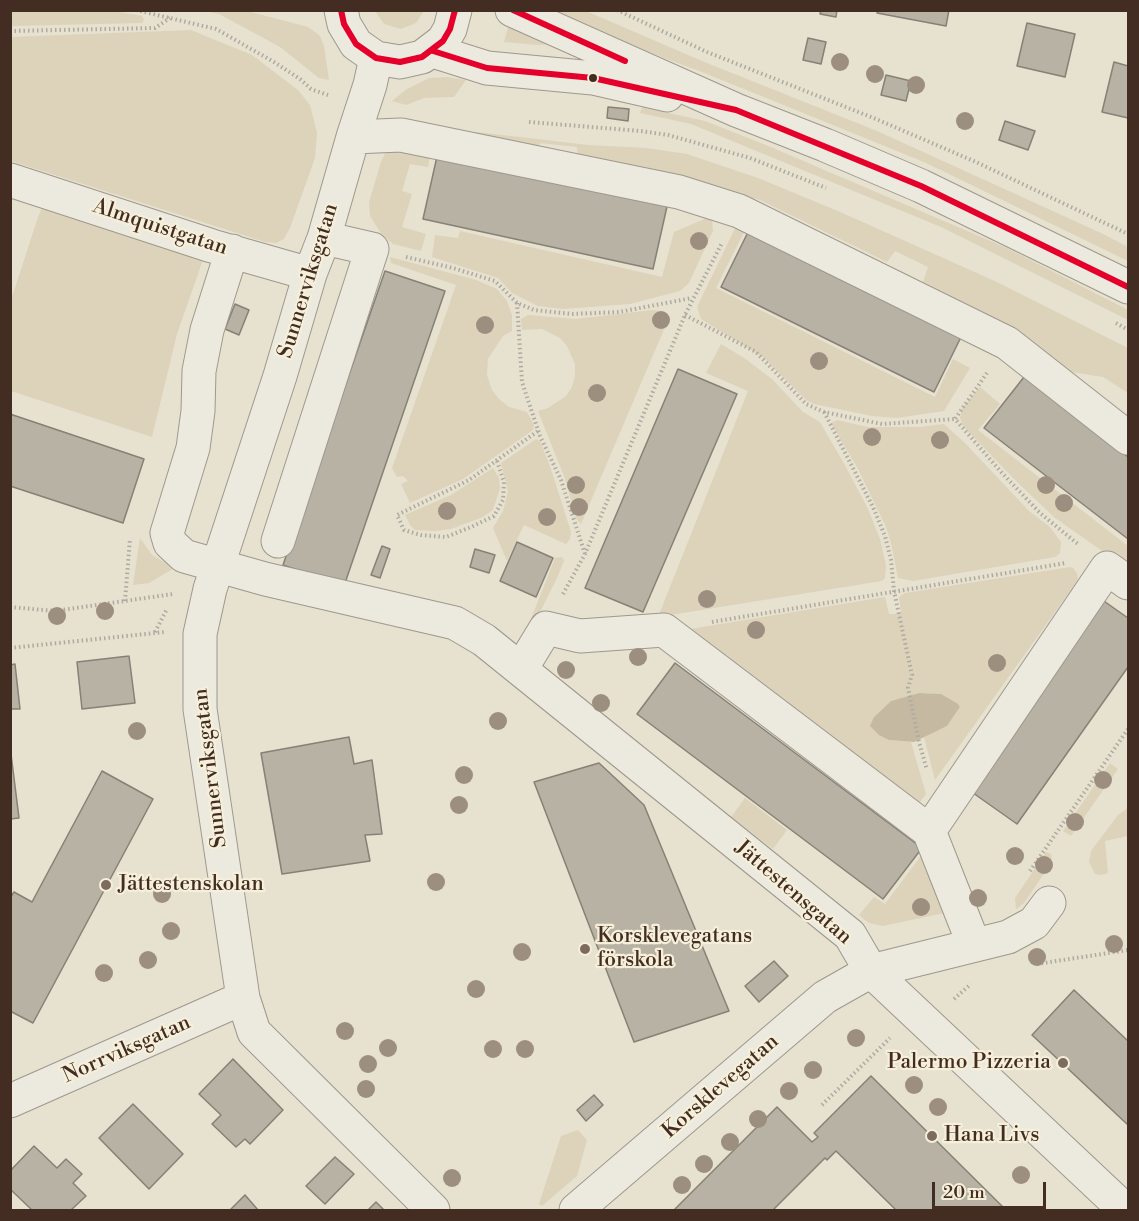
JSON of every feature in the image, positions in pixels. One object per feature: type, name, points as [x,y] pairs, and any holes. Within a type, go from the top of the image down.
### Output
[{"type":"street","points":[[341,10],[344,24],[356,44],[376,58],[400,62],[411,61],[433,51],[450,29],[455,10]]},
{"type":"street","points":[[512,10],[736,110],[921,186],[1128,286]]},
{"type":"street","points":[[433,51],[488,68],[593,78],[736,110]]},
{"type":"street","name":"Sunnerviksgatan","points":[[376,58],[324,238],[310,274],[280,376],[210,589],[200,634],[200,709],[243,998],[254,1032],[433,1210]]},
{"type":"street","points":[[353,137],[401,135],[679,192],[739,211],[1007,343],[1128,438]]},
{"type":"street","name":"Almquistgatan","points":[[10,180],[310,274]]},
{"type":"street","points":[[278,541],[372,249],[324,238]]},
{"type":"street","name":"Jättestensgatan","points":[[232,251],[207,330],[199,371],[198,411],[193,448],[167,533],[170,543],[184,556],[219,564],[265,579],[455,623],[484,640],[850,935],[871,971],[1125,1210]]},
{"type":"street","points":[[929,831],[1111,570]]},
{"type":"street","points":[[521,669],[546,628],[580,636],[664,630],[929,831],[974,945]]},
{"type":"street","name":"Korsklevegatan","points":[[576,1210],[825,997],[871,971],[1008,938],[1034,922],[1049,903]]},
{"type":"street","name":"Norrviksgatan","points":[[10,1101],[243,998]]},
{"type":"path","points":[[136,10],[216,29],[300,80]]},
{"type":"path","points":[[617,10],[707,52],[946,149],[1128,234]]},
{"type":"path","points":[[10,31],[155,28],[170,18]]},
{"type":"path","points":[[546,628],[585,554],[685,315],[739,211]]},
{"type":"path","points":[[372,249],[453,268],[495,281],[518,303],[534,310],[572,314],[619,312],[693,298]]},
{"type":"path","points":[[518,303],[522,382],[538,431],[561,480],[585,554]]},
{"type":"path","points":[[685,315],[756,352],[806,404],[824,412],[882,424],[955,418]]},
{"type":"path","points":[[955,418],[1007,343]]},
{"type":"path","points":[[824,412],[873,507],[885,536],[912,675],[908,688],[919,742]]},
{"type":"path","points":[[955,418],[1002,473],[1041,513],[1111,570]]},
{"type":"path","points":[[497,461],[504,482],[503,500],[494,516],[446,537],[421,535],[404,530],[397,515],[469,480],[538,431]]},
{"type":"path","points":[[664,630],[894,591],[1111,570]]},
{"type":"path","points":[[10,648],[154,632],[200,634]]},
{"type":"path","points":[[1028,874],[1128,729]]},
{"type":"path","points":[[1037,964],[1128,950]]},
{"type":"path","points":[[882,1031],[902,1050],[976,979]]},
{"type":"path","points":[[822,1105],[890,1038]]},
{"type":"shaded area","points":[[10,11],[114,11],[142,16],[144,20],[142,23],[11,26]]},
{"type":"shaded area","points":[[205,11],[247,11],[308,27],[320,36],[324,46],[329,80],[319,78],[280,47],[219,14]]},
{"type":"shaded area","points":[[375,11],[424,11],[416,23],[401,29],[384,24]]},
{"type":"shaded area","points":[[551,11],[586,11],[702,61],[877,131],[1101,233],[1128,247],[1128,261],[924,162]]},
{"type":"shaded area","points":[[510,20],[549,44],[504,42]]},
{"type":"shaded area","points":[[191,30],[252,55],[298,90],[310,105],[317,133],[315,158],[290,228],[284,239],[276,243],[265,242],[11,161],[11,37]]},
{"type":"shaded area","points":[[447,77],[466,80],[454,97],[424,98],[406,105],[392,101],[407,89],[429,78]]},
{"type":"shaded area","points":[[642,107],[705,121],[1007,248],[1128,310],[1128,320],[941,227],[691,124],[640,113]]},
{"type":"shaded area","points":[[477,132],[687,154],[758,178],[997,282],[1128,348],[1128,393],[1103,377],[1071,372],[1001,321],[923,282],[928,267],[895,251],[887,262],[760,200],[698,185],[578,162],[577,147],[540,143],[538,151],[478,138]]},
{"type":"shaded area","points":[[387,149],[431,149],[428,167],[410,164],[402,191],[412,194],[402,227],[426,234],[421,251],[393,244],[382,235],[370,216],[369,202]]},
{"type":"shaded area","points":[[43,205],[205,254],[177,334],[152,437],[11,391],[11,300]]},
{"type":"shaded area","points":[[707,218],[712,219],[713,231],[689,283],[680,291],[630,304],[563,309],[538,306],[512,293],[498,278],[432,257],[435,235],[458,238],[460,231],[662,277],[674,232]]},
{"type":"shaded area","points":[[740,218],[750,220],[716,288],[935,397],[953,359],[970,368],[944,411],[897,418],[872,416],[814,404],[806,400],[764,358],[701,319],[697,307]]},
{"type":"shaded area","points":[[390,257],[476,280],[497,289],[507,301],[512,315],[512,331],[503,336],[488,359],[487,375],[492,390],[499,399],[509,407],[527,412],[534,425],[533,430],[463,479],[410,503],[401,484],[408,481],[403,476],[397,477],[392,468],[456,285],[391,263]]},
{"type":"shaded area","points":[[653,310],[666,312],[669,316],[668,320],[581,524],[577,520],[564,476],[538,411],[548,408],[566,396],[572,387],[575,364],[567,346],[560,338],[542,329],[522,330],[521,319],[528,315],[575,319]]},
{"type":"shaded area","points":[[721,344],[772,379],[803,412],[820,422],[868,509],[880,539],[886,565],[885,578],[882,581],[658,617],[748,391],[706,373]]},
{"type":"shaded area","points":[[980,387],[1000,404],[978,430],[1128,546],[1128,569],[1055,518],[963,426],[960,418],[962,408]]},
{"type":"shaded area","points":[[837,420],[868,427],[920,427],[944,424],[1029,511],[1050,527],[1061,542],[1060,553],[1055,557],[913,581],[898,578],[886,527],[858,469],[831,423]]},
{"type":"shaded area","points":[[536,439],[540,441],[551,469],[571,532],[570,539],[566,544],[524,525],[507,561],[493,528],[503,511],[508,491],[501,463]]},
{"type":"shaded area","points":[[493,468],[499,478],[500,488],[493,510],[483,517],[451,529],[435,531],[415,530],[410,525],[405,515],[451,495]]},
{"type":"shaded area","points":[[140,538],[152,555],[173,567],[149,583],[133,585]]},
{"type":"shaded area","points":[[562,557],[564,561],[557,578],[534,624],[527,629],[555,558]]},
{"type":"shaded area","points":[[1070,567],[1077,573],[1078,579],[1073,587],[935,780],[924,737],[947,726],[960,707],[958,704],[930,693],[919,693],[891,701],[874,717],[889,740],[911,742],[926,794],[920,802],[914,805],[690,629],[885,597],[889,614],[896,614],[901,612],[899,597],[905,593]]},
{"type":"shaded area","points":[[919,693],[941,694],[960,707],[947,726],[914,742],[889,740],[879,735],[870,726],[874,717],[891,701]]},
{"type":"shaded area","points":[[1110,763],[1118,769],[1071,836],[1063,831]]},
{"type":"shaded area","points":[[745,798],[787,830],[773,849],[731,817]]},
{"type":"shaded area","points":[[1128,808],[1128,836],[1105,841],[1108,873],[1095,874],[1089,862],[1091,851],[1118,815]]},
{"type":"shaded area","points":[[926,849],[949,912],[883,926],[869,923],[859,915],[874,897],[885,904]]},
{"type":"shaded area","points":[[1046,852],[1051,854],[1052,862],[1024,903],[1016,909],[1015,898]]},
{"type":"shaded area","points":[[578,1130],[587,1140],[577,1176],[542,1206],[539,1204],[561,1136]]},
{"type":"building","points":[[821,10],[837,10],[836,17],[820,14]]},
{"type":"building","points":[[878,10],[949,10],[946,26],[877,13]]},
{"type":"building","points":[[1027,23],[1075,34],[1065,77],[1017,66]]},
{"type":"building","points":[[808,38],[826,42],[821,64],[803,60]]},
{"type":"building","points":[[1114,62],[1128,66],[1128,118],[1102,112]]},
{"type":"building","points":[[886,75],[911,81],[906,101],[881,95]]},
{"type":"building","points":[[608,107],[629,109],[628,121],[607,118]]},
{"type":"building","points":[[1005,121],[1035,131],[1028,150],[999,140]]},
{"type":"building","points":[[438,152],[668,202],[653,269],[423,219]]},
{"type":"building","points":[[751,226],[964,331],[934,392],[721,287]]},
{"type":"building","points":[[385,271],[445,291],[344,586],[283,565]]},
{"type":"building","points":[[235,304],[249,310],[239,335],[225,329]]},
{"type":"building","points":[[678,369],[737,394],[643,612],[585,588]]},
{"type":"building","points":[[1024,377],[1128,457],[1128,539],[984,428]]},
{"type":"building","points":[[10,414],[144,459],[123,523],[10,486]]},
{"type":"building","points":[[517,542],[553,558],[536,597],[500,581]]},
{"type":"building","points":[[382,546],[390,549],[380,578],[371,575]]},
{"type":"building","points":[[475,549],[495,555],[489,573],[470,567]]},
{"type":"building","points":[[1101,599],[1128,618],[1128,667],[1017,824],[966,788]]},
{"type":"building","points":[[129,656],[135,703],[82,709],[77,662]]},
{"type":"building","points":[[675,663],[922,848],[883,899],[637,714]]},
{"type":"building","points":[[15,664],[20,709],[10,709],[10,665]]},
{"type":"building","points":[[349,737],[354,764],[372,760],[382,834],[365,835],[370,861],[282,874],[261,753]]},
{"type":"building","points":[[10,746],[19,818],[10,819]]},
{"type":"building","points":[[599,763],[644,805],[729,1011],[634,1042],[534,782]]},
{"type":"building","points":[[102,771],[153,799],[33,1023],[10,1011],[10,898],[14,892],[32,902]]},
{"type":"building","points":[[774,961],[788,976],[759,1002],[745,986]]},
{"type":"building","points":[[1074,990],[1128,1041],[1128,1125],[1032,1035]]},
{"type":"building","points":[[233,1059],[283,1110],[250,1144],[245,1139],[236,1147],[212,1124],[221,1115],[199,1094]]},
{"type":"building","points":[[871,1076],[1006,1210],[896,1210],[836,1151],[827,1160],[825,1158],[773,1210],[674,1210],[777,1107],[812,1142],[818,1137],[814,1133]]},
{"type":"building","points":[[594,1095],[603,1105],[586,1121],[577,1110]]},
{"type":"building","points":[[133,1104],[183,1154],[149,1189],[99,1138]]},
{"type":"building","points":[[34,1146],[57,1168],[66,1159],[82,1174],[73,1183],[86,1196],[71,1210],[32,1210],[10,1189],[10,1171]]},
{"type":"building","points":[[335,1157],[354,1174],[325,1204],[306,1186]]},
{"type":"building","points":[[245,1195],[258,1210],[230,1210]]},
{"type":"building","points":[[376,1202],[384,1210],[368,1210]]},
{"type":"transit line","points":[[341,10],[344,24],[356,44],[376,58],[400,62],[422,57],[443,41],[450,29],[455,10]]},
{"type":"transit line","points":[[513,10],[625,61]]},
{"type":"transit line","points":[[433,51],[487,68],[593,78],[736,110],[921,186],[1128,287]]},
{"type":"place","name":"Jättestenskolan","points":[[106,885]]},
{"type":"place","name":"Korsklevegatans förskola","points":[[585,949]]},
{"type":"place","name":"Palermo Pizzeria","points":[[1063,1063]]},
{"type":"place","name":"Hana Livs","points":[[932,1136]]}]
